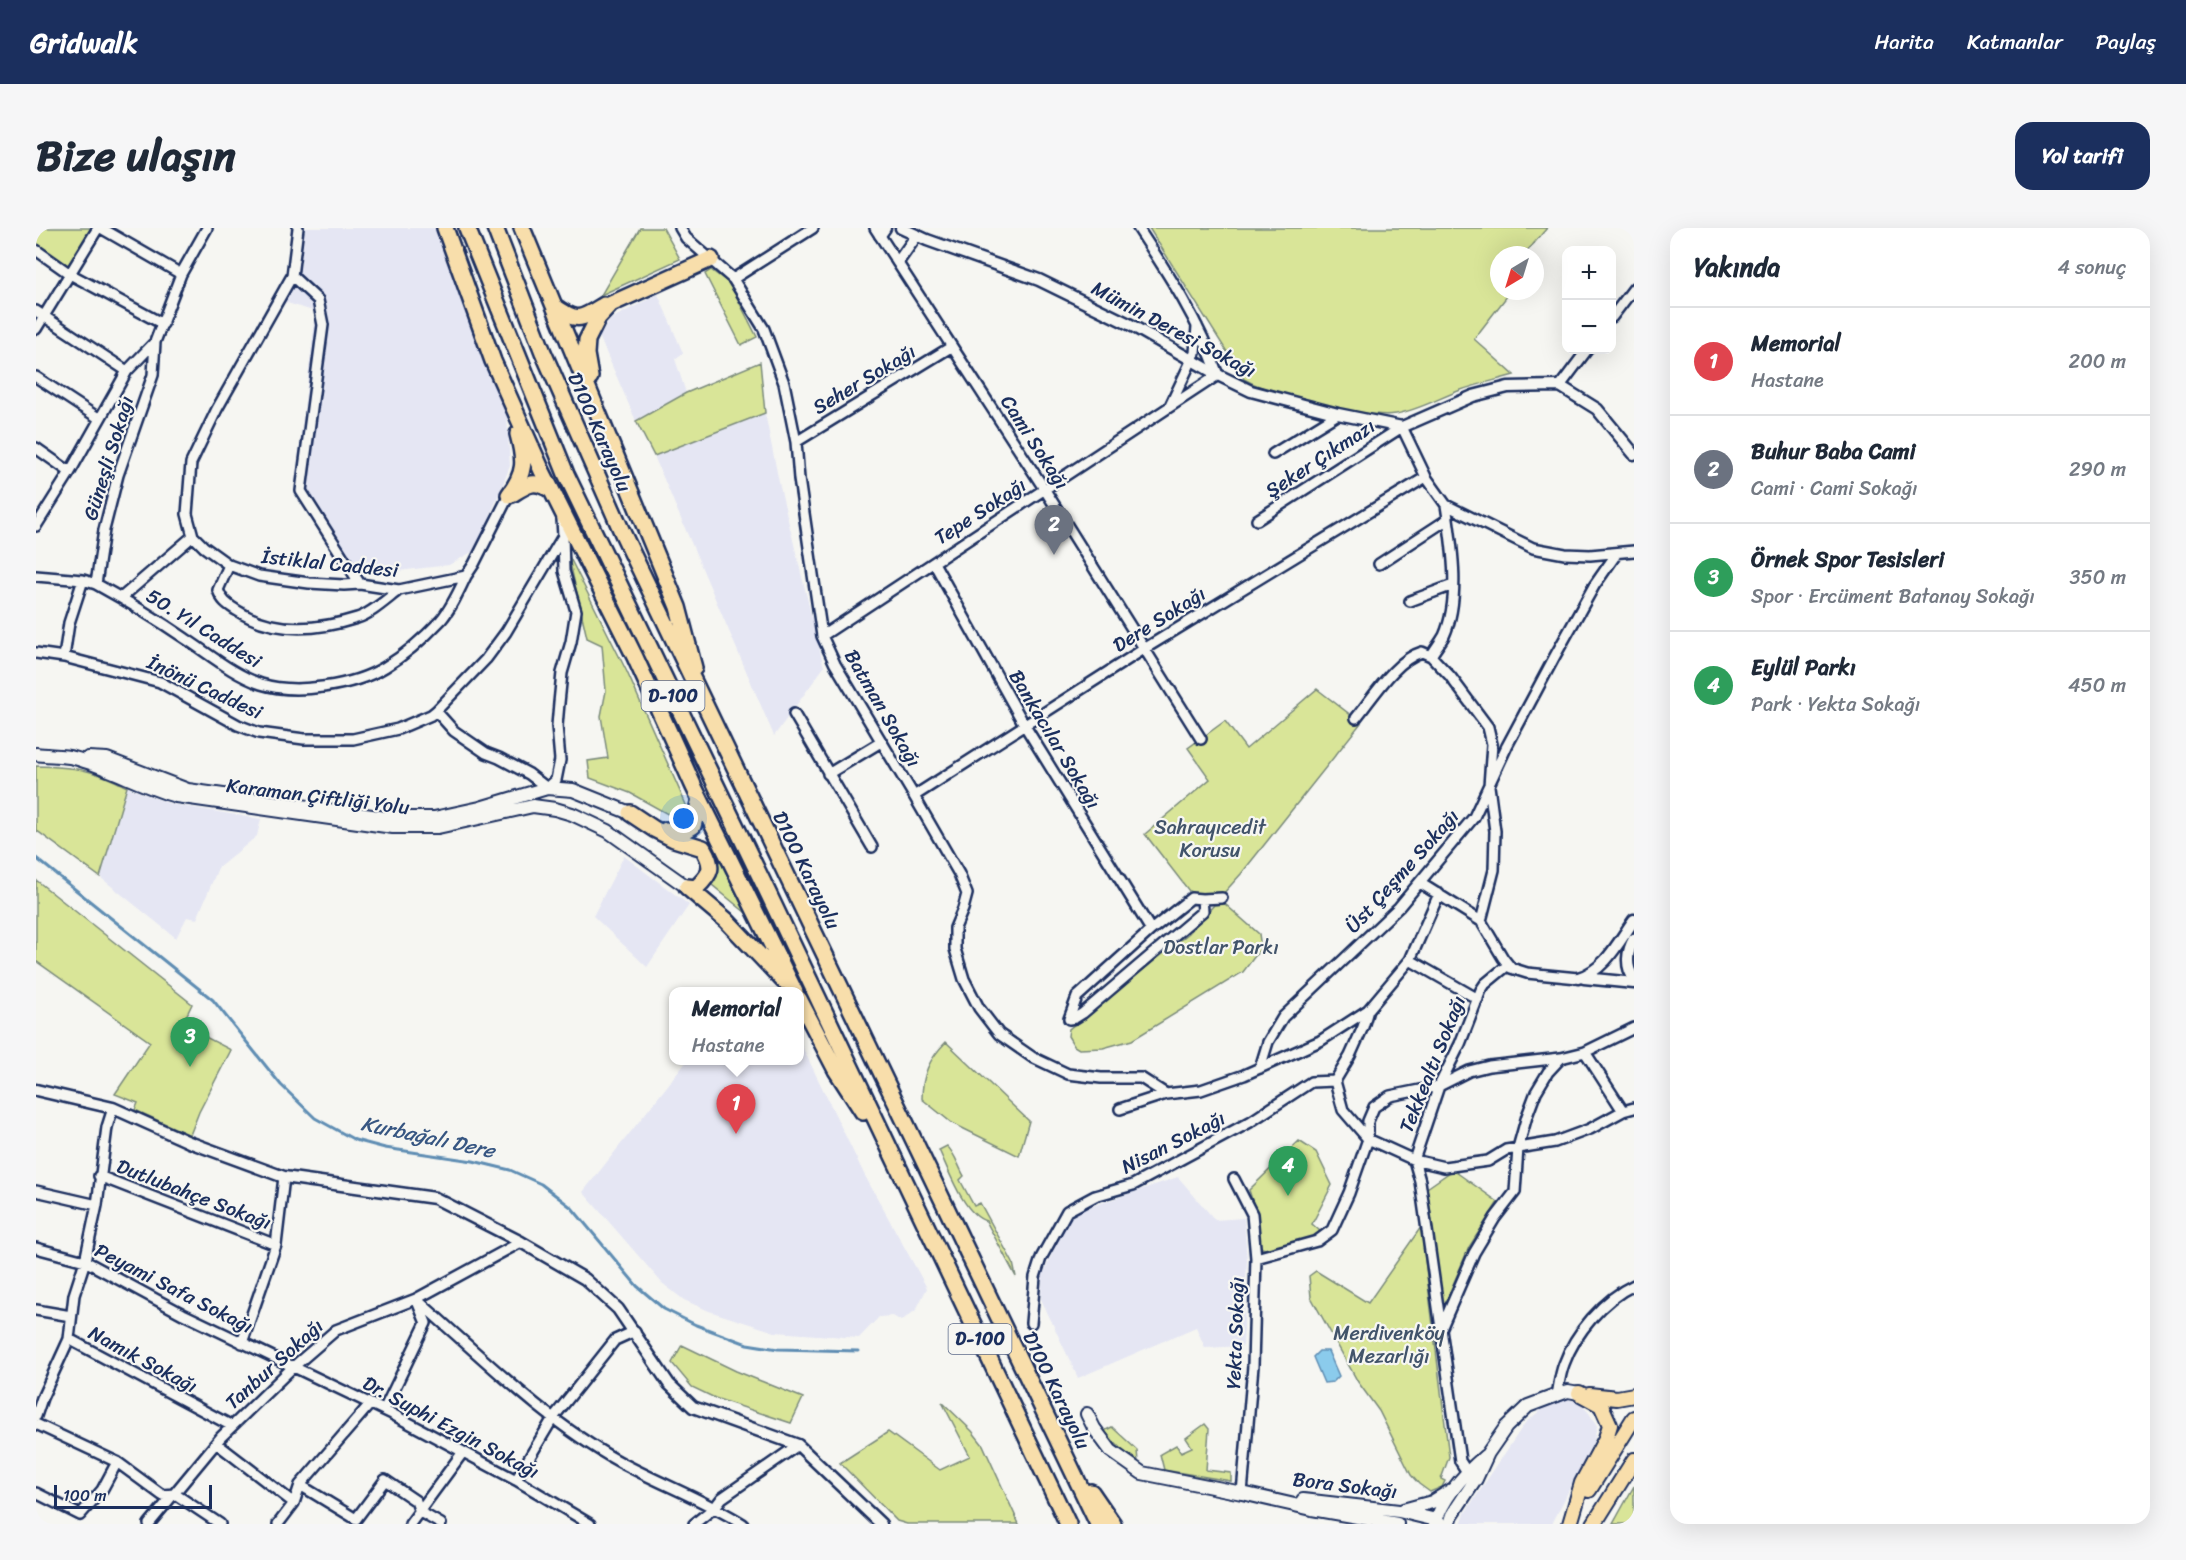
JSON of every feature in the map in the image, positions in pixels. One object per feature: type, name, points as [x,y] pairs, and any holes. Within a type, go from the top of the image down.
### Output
[{"type":"highway","points":[[445,228],[471,303],[542,471],[635,657],[700,799],[792,987]]},
{"type":"highway","name":"D-100","points":[[467,228],[566,474],[1068,1523]]},
{"type":"highway","name":"D100 Karayolu","points":[[495,228],[543,352],[622,534],[1098,1524]]},
{"type":"highway","points":[[522,228],[678,606],[705,705]]},
{"type":"highway","points":[[554,306],[569,316],[582,318],[708,256]]},
{"type":"highway","points":[[593,400],[586,354],[587,340],[598,318],[619,298]]},
{"type":"highway","points":[[507,392],[523,454],[523,472],[509,495]]},
{"type":"highway","points":[[523,454],[529,454],[542,471]]},
{"type":"highway","points":[[509,495],[530,484],[540,483],[551,490]]},
{"type":"highway","points":[[630,813],[680,834],[693,826],[700,799]]},
{"type":"highway","points":[[630,813],[664,834],[703,848],[711,860],[711,869],[706,879],[696,888],[687,887]]},
{"type":"highway","points":[[687,887],[738,932],[789,987]]},
{"type":"highway","points":[[804,1009],[836,1070],[893,1157]]},
{"type":"highway","points":[[1065,1455],[1113,1524]]},
{"type":"main road","name":"Karaman Çiftliği Yolu","points":[[36,754],[72,757],[104,768],[148,788],[176,796],[393,827],[438,827],[533,806],[555,809],[572,814],[608,831],[687,887]]},
{"type":"main road","points":[[72,757],[107,759],[188,790],[386,818],[434,818],[480,808],[548,788],[573,790],[630,813]]},
{"type":"main road","points":[[1449,1524],[1452,1515],[1506,1427],[1528,1406],[1568,1391],[1617,1398],[1634,1395]]},
{"type":"main road","points":[[1571,1524],[1582,1483],[1606,1438],[1610,1425],[1601,1405],[1580,1393]]},
{"type":"main road","name":"Bora Sokağı","points":[[1087,1414],[1111,1451],[1142,1473],[1378,1522],[1398,1518]]},
{"type":"main road","points":[[1571,1524],[1594,1479],[1634,1418]]},
{"type":"main road","points":[[1437,1523],[1463,1466],[1488,1454]]},
{"type":"main road","points":[[1594,1524],[1634,1460]]},
{"type":"main road","points":[[1618,1485],[1634,1467]]},
{"type":"main road","points":[[1398,1518],[1432,1502],[1454,1488]]},
{"type":"main road","name":"Bora Sokağı","points":[[1242,1493],[1437,1523]]},
{"type":"street","points":[[36,329],[40,313],[70,274],[100,228],[181,274]]},
{"type":"street","points":[[36,526],[39,513],[70,472],[127,371],[156,342],[181,274],[207,228]]},
{"type":"street","points":[[121,598],[193,536],[187,514],[191,464],[217,409],[292,276],[298,228]]},
{"type":"street","name":"Batman Sokağı","points":[[680,228],[686,238],[733,279],[764,329],[784,383],[796,442],[799,479],[822,636],[835,664],[959,874],[967,894],[955,928],[955,950],[964,979],[979,1008],[999,1034],[1032,1057],[1068,1074],[1141,1078],[1166,1094]]},
{"type":"street","points":[[733,279],[813,228]]},
{"type":"street","name":"Mümin Deresi Sokağı","points":[[901,228],[1039,280],[1193,356],[1218,375],[1251,391],[1338,414],[1402,427]]},
{"type":"street","points":[[1138,228],[1173,281],[1197,324],[1218,375]]},
{"type":"street","name":"Cami Sokağı","points":[[880,230],[951,347],[1045,490],[1202,739]]},
{"type":"street","points":[[898,262],[917,235]]},
{"type":"street","points":[[36,250],[70,274],[163,324]]},
{"type":"street","points":[[292,276],[318,300],[323,325],[301,491],[360,584]]},
{"type":"street","points":[[1616,311],[1634,288]]},
{"type":"street","points":[[40,313],[127,371]]},
{"type":"street","points":[[1169,407],[1193,356],[1197,324]]},
{"type":"street","name":"Güneşli Sokağı","points":[[96,584],[104,530],[118,475],[153,375],[156,342]]},
{"type":"street","name":"Seher Sokağı","points":[[796,442],[951,347]]},
{"type":"street","points":[[1193,356],[1201,349],[1209,350]]},
{"type":"street","points":[[1560,386],[1584,354]]},
{"type":"street","name":"Tepe Sokağı","points":[[822,636],[1218,375]]},
{"type":"street","points":[[36,377],[100,418]]},
{"type":"street","points":[[1634,454],[1597,410],[1560,386],[1508,387],[1473,396],[1402,427],[1426,477],[1446,505],[1533,548],[1565,554],[1590,555],[1634,550]]},
{"type":"street","points":[[1273,454],[1338,414]]},
{"type":"street","name":"Şeker Çıkmazı","points":[[1257,520],[1402,427]]},
{"type":"street","points":[[36,448],[70,472]]},
{"type":"street","name":"Dere Sokağı","points":[[914,796],[1144,649],[1426,477]]},
{"type":"street","points":[[466,576],[509,495]]},
{"type":"street","points":[[1431,656],[1444,636],[1450,615],[1454,575],[1446,505]]},
{"type":"street","points":[[436,711],[454,731],[486,753],[530,774],[548,788],[556,780],[560,760],[557,726],[562,673],[576,611],[564,571],[562,510]]},
{"type":"street","points":[[1379,564],[1448,519]]},
{"type":"street","name":"İstiklal Caddesi","points":[[193,536],[204,548],[229,565],[259,576],[309,583],[360,584],[399,590],[466,576]]},
{"type":"street","name":"İnönü Caddesi","points":[[36,654],[64,657],[160,682],[238,725],[259,733],[303,739],[353,739],[399,729],[436,711],[486,659],[506,632],[563,536]]},
{"type":"street","name":"Üst Çeşme Sokağı","points":[[1260,1068],[1268,1042],[1283,1017],[1399,907],[1474,818],[1507,746],[1555,656],[1594,586],[1617,553]]},
{"type":"street","name":"Bankacılar Sokağı","points":[[934,563],[1025,726],[1153,928],[1167,941]]},
{"type":"street","points":[[229,565],[218,590],[221,600],[248,618],[283,628],[307,628],[359,618],[399,590]]},
{"type":"street","name":"50. Yıl Caddesi","points":[[36,576],[83,580],[96,584],[234,671],[261,684],[295,689],[331,686],[385,668],[417,643],[442,618],[466,576]]},
{"type":"street","points":[[64,657],[69,623],[83,580]]},
{"type":"street","points":[[1410,601],[1453,585]]},
{"type":"street","points":[[1356,718],[1399,665],[1410,656],[1422,652],[1431,656],[1450,676],[1488,727],[1492,744],[1489,786],[1495,831],[1494,870],[1481,921]]},
{"type":"street","points":[[794,714],[872,847]]},
{"type":"street","points":[[828,774],[881,742]]},
{"type":"street","points":[[1420,883],[1481,921],[1508,965],[1523,973],[1632,981]]},
{"type":"street","points":[[1120,1109],[1166,1094],[1201,1090],[1260,1068],[1320,1041],[1368,1010],[1410,960],[1439,894]]},
{"type":"street","points":[[1202,899],[1203,911],[1083,1013],[1069,1019],[1077,997],[1153,928],[1191,898],[1222,898]]},
{"type":"street","points":[[1578,978],[1600,967],[1634,920]]},
{"type":"street","points":[[1617,943],[1610,959],[1611,968],[1619,978],[1632,981]]},
{"type":"street","points":[[1632,943],[1628,968],[1632,981]]},
{"type":"street","points":[[1410,960],[1478,999]]},
{"type":"street","name":"Tekkealtı Sokağı","points":[[1463,1466],[1420,1181],[1414,1160],[1438,1086],[1460,1044],[1485,984],[1508,965]]},
{"type":"street","points":[[1368,1010],[1350,1056],[1335,1081],[1343,1110],[1368,1139],[1414,1160],[1444,1167],[1488,1161],[1506,1150],[1555,1142],[1590,1129],[1623,1111],[1634,1108]]},
{"type":"street","points":[[1256,1258],[1317,1242],[1332,1230],[1349,1193],[1368,1139],[1368,1121],[1374,1107],[1390,1096],[1438,1086],[1469,1071],[1489,1066],[1561,1058],[1586,1052],[1634,1028]]},
{"type":"street","points":[[1586,1052],[1623,1111]]},
{"type":"street","points":[[1441,1329],[1474,1253],[1515,1191],[1518,1148],[1536,1092],[1548,1072],[1561,1058]]},
{"type":"street","name":"Nisan Sokağı","points":[[1030,1323],[1035,1277],[1041,1258],[1067,1211],[1095,1196],[1133,1185],[1250,1122],[1311,1082],[1335,1081]]},
{"type":"street","points":[[36,1090],[113,1108],[189,1142],[284,1177],[435,1198],[521,1242],[585,1279],[618,1309],[669,1384],[693,1407],[798,1445],[881,1524]]},
{"type":"street","points":[[36,1416],[39,1396],[69,1340],[74,1295],[85,1261],[97,1205],[106,1127],[113,1108]]},
{"type":"street","name":"Dutlubahçe Sokağı","points":[[99,1176],[276,1245]]},
{"type":"street","points":[[242,1343],[276,1245],[284,1177]]},
{"type":"street","name":"Yekta Sokağı","points":[[1234,1179],[1252,1214],[1256,1258],[1253,1366],[1242,1493]]},
{"type":"street","points":[[36,1191],[97,1205]]},
{"type":"street","name":"Tanbur Sokağı","points":[[149,1524],[232,1426],[292,1368],[336,1330],[416,1299],[521,1242]]},
{"type":"street","name":"Peyami Safa Sokağı","points":[[36,1248],[85,1261],[292,1368]]},
{"type":"street","points":[[1557,1396],[1564,1364],[1576,1340],[1606,1305],[1634,1285]]},
{"type":"street","points":[[384,1410],[426,1323],[416,1299]]},
{"type":"street","points":[[416,1299],[554,1418],[620,1462],[715,1507],[743,1524]]},
{"type":"street","points":[[36,1310],[71,1316]]},
{"type":"street","points":[[516,1480],[554,1418],[615,1340],[635,1331]]},
{"type":"street","name":"Namık Sokağı","points":[[69,1340],[232,1426]]},
{"type":"street","name":"Dr. Suphi Ezgin Sokağı","points":[[292,1368],[384,1410],[516,1480],[590,1524]]},
{"type":"street","points":[[278,1524],[294,1503],[300,1485],[370,1404]]},
{"type":"street","points":[[36,1424],[117,1462],[162,1495],[175,1494],[220,1524]]},
{"type":"street","points":[[216,1443],[294,1503]]},
{"type":"street","points":[[694,1524],[715,1507],[722,1498],[798,1445]]},
{"type":"street","points":[[410,1524],[463,1452]]},
{"type":"street","points":[[36,1493],[80,1515],[102,1490],[117,1462]]},
{"type":"street","points":[[300,1485],[356,1519],[384,1480],[416,1501],[420,1512],[441,1524]]},
{"type":"shaded area","points":[[305,228],[436,228],[507,417],[510,466],[477,549],[449,565],[348,577],[294,491],[316,312],[284,302],[300,269]]},
{"type":"shaded area","points":[[658,294],[683,353],[675,359],[686,393],[636,421],[599,336],[611,319]]},
{"type":"shaded area","points":[[765,413],[780,487],[824,667],[774,736],[654,456]]},
{"type":"shaded area","points":[[127,787],[171,804],[261,819],[257,836],[218,868],[197,919],[187,917],[176,938],[100,877]]},
{"type":"shaded area","points":[[624,856],[689,905],[647,967],[593,916]]},
{"type":"shaded area","points":[[804,1050],[864,1174],[927,1288],[916,1310],[901,1321],[893,1316],[879,1317],[859,1338],[775,1332],[709,1311],[684,1300],[662,1283],[583,1192],[684,1065],[804,1065]]},
{"type":"shaded area","points":[[1178,1177],[1215,1220],[1244,1218],[1247,1260],[1243,1346],[1205,1348],[1196,1327],[1078,1378],[1041,1299],[1042,1277],[1069,1214]]},
{"type":"shaded area","points":[[1568,1399],[1579,1402],[1597,1426],[1594,1440],[1552,1524],[1461,1524],[1465,1513],[1525,1423],[1542,1409]]},
{"type":"green space","points":[[36,228],[92,228],[67,267],[36,245]]},
{"type":"green space","points":[[640,228],[663,228],[680,259],[601,295]]},
{"type":"green space","points":[[1149,228],[1547,228],[1532,246],[1490,246],[1490,300],[1504,300],[1474,339],[1514,375],[1461,390],[1413,410],[1382,415],[1342,409],[1296,398],[1274,392],[1244,379]]},
{"type":"green space","points":[[711,270],[730,284],[757,337],[741,345],[705,274]]},
{"type":"green space","points":[[760,362],[765,413],[654,456],[636,421],[686,393]]},
{"type":"green space","points":[[568,554],[627,672],[687,807],[682,816],[673,817],[630,793],[590,778],[588,761],[608,758],[601,716],[606,691],[602,645],[587,638]]},
{"type":"green space","name":"Sahrayıcedit Korusu","points":[[1317,689],[1361,723],[1222,895],[1197,895],[1189,891],[1145,834],[1210,779],[1188,748],[1225,721],[1246,749]]},
{"type":"green space","points":[[36,766],[83,770],[104,776],[127,787],[100,877],[36,830]]},
{"type":"green space","points":[[720,860],[751,917],[706,880]]},
{"type":"green space","points":[[36,880],[192,1004],[182,1025],[231,1050],[199,1112],[190,1135],[135,1110],[138,1103],[115,1094],[150,1042],[36,961]]},
{"type":"green space","name":"Dostlar Parkı","points":[[1225,904],[1259,934],[1261,948],[1243,972],[1132,1040],[1103,1048],[1079,1049],[1074,1046],[1068,1036],[1069,1029],[1189,933],[1214,905]]},
{"type":"green space","points":[[946,1042],[1029,1121],[1019,1156],[952,1123],[922,1099],[923,1082],[928,1068]]},
{"type":"green space","points":[[1299,1141],[1316,1152],[1332,1185],[1312,1224],[1320,1231],[1310,1241],[1268,1250],[1259,1247],[1256,1213],[1249,1190]]},
{"type":"green space","points":[[947,1146],[964,1176],[960,1180],[974,1206],[980,1203],[1013,1263],[1016,1277],[986,1221],[971,1210],[958,1191],[939,1150]]},
{"type":"green space","name":"Merdivenköy Mezarlığı","points":[[1453,1170],[1498,1202],[1469,1247],[1443,1308],[1427,1188]]},
{"type":"green space","name":"Merdivenköy Mezarlığı","points":[[1421,1227],[1449,1457],[1441,1479],[1445,1481],[1442,1487],[1430,1492],[1411,1475],[1379,1411],[1358,1382],[1311,1297],[1309,1276],[1316,1271],[1368,1303]]},
{"type":"green space","points":[[682,1345],[736,1371],[803,1398],[791,1423],[715,1398],[692,1387],[672,1363]]},
{"type":"green space","points":[[942,1402],[983,1445],[1019,1524],[907,1524],[897,1521],[840,1463],[888,1432],[940,1470],[970,1456]]},
{"type":"green space","points":[[1205,1424],[1209,1429],[1206,1470],[1231,1473],[1231,1481],[1164,1470],[1160,1454],[1176,1445],[1181,1452],[1192,1447],[1186,1438]]},
{"type":"green space","points":[[1112,1427],[1137,1450],[1138,1462],[1104,1431]]},
{"type":"green space","points":[[1634,1486],[1634,1524],[1613,1524]]},
{"type":"water","points":[[1319,1351],[1328,1351],[1339,1376],[1333,1382],[1324,1383],[1313,1357]]},
{"type":"waterway","name":"Kurbağalı Dere","points":[[36,858],[213,1000],[281,1085],[315,1118],[355,1140],[385,1148],[473,1161],[510,1170],[541,1184],[572,1208],[637,1286],[664,1309],[696,1325],[747,1344],[778,1349],[858,1351]]},
{"type":"place","name":"Buhur Baba Cami","points":[[1054,555]]},
{"type":"place","name":"Örnek Spor Tesisleri","points":[[190,1067]]},
{"type":"place","name":"Memorial","points":[[736,1134]]},
{"type":"place","name":"Eylül Parkı","points":[[1288,1196]]}]
